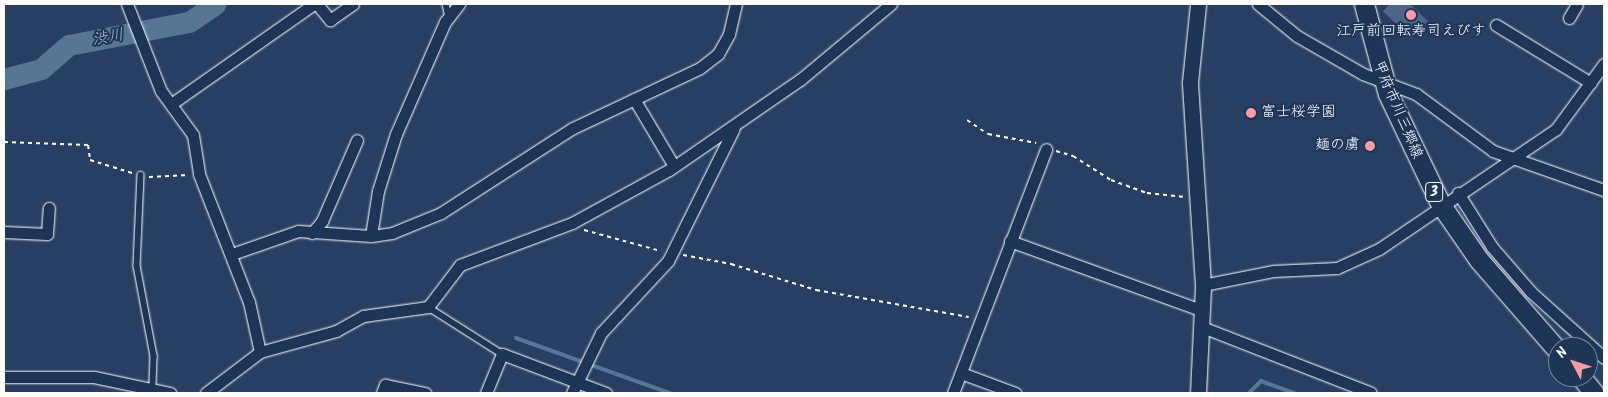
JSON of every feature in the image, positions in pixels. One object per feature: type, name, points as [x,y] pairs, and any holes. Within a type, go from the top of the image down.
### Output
[{"type":"main road","name":"甲府市川三郷線","points":[[1364,4],[1384,82],[1441,205],[1480,260],[1548,339]]},
{"type":"street","points":[[127,4],[161,91],[193,135],[199,174],[232,254],[260,352]]},
{"type":"street","points":[[171,104],[315,4],[330,20],[353,4]]},
{"type":"street","points":[[371,236],[378,191],[396,134],[449,17],[459,4]]},
{"type":"street","points":[[232,254],[285,234],[312,233],[371,236],[392,233],[469,198],[572,128],[700,68],[718,54],[735,18],[736,4]]},
{"type":"street","points":[[206,393],[260,352],[336,331],[363,316],[428,307],[460,265],[572,223],[674,166],[735,127],[802,79],[891,4]]},
{"type":"street","points":[[1198,4],[1190,82],[1203,285],[1203,319],[1198,393]]},
{"type":"street","points":[[1258,4],[1297,36],[1384,82],[1416,94],[1510,158],[1604,190]]},
{"type":"street","points":[[1569,18],[1577,4]]},
{"type":"street","points":[[1496,25],[1549,61],[1591,83]]},
{"type":"street","points":[[1203,285],[1356,262],[1556,129],[1604,64]]},
{"type":"street","points":[[634,99],[674,166]]},
{"type":"street","points":[[574,388],[601,333],[658,274],[671,253],[735,127]]},
{"type":"street","points":[[312,233],[322,221],[357,140]]},
{"type":"street","points":[[953,393],[1046,148]]},
{"type":"street","points":[[1458,193],[1492,247],[1531,292],[1604,358]]},
{"type":"street","points":[[4,232],[46,234],[49,208]]},
{"type":"street","points":[[1010,241],[1203,319],[1371,393]]},
{"type":"street","points":[[486,393],[502,354],[574,388],[606,393]]},
{"type":"street","points":[[961,373],[1015,393]]},
{"type":"street","points":[[4,377],[94,377],[170,393]]},
{"type":"street","points":[[382,393],[385,385],[425,393]]},
{"type":"lane","points":[[446,4],[449,17]]},
{"type":"lane","points":[[141,175],[135,227],[137,266],[154,356],[153,388]]},
{"type":"lane","points":[[428,307],[502,354]]},
{"type":"path","points":[[967,120],[988,134],[1073,156],[1111,180],[1146,192],[1198,200]]},
{"type":"path","points":[[4,142],[88,145],[90,160],[141,175],[199,174]]},
{"type":"path","points":[[572,223],[671,253],[731,264],[833,293],[981,319]]},
{"type":"building","points":[[1390,4],[1410,4],[1428,21],[1411,39],[1383,11]]},
{"type":"waterway","name":"渋川","points":[[4,79],[41,69],[69,45],[189,22],[216,4]]},
{"type":"waterway","points":[[516,338],[670,393]]},
{"type":"waterway","points":[[1249,393],[1261,381],[1294,393]]},
{"type":"place","name":"江戸前回転寿司えびす","points":[[1411,15]]},
{"type":"place","name":"富士桜学園","points":[[1251,113]]},
{"type":"place","name":"麺の虜","points":[[1370,146]]}]
